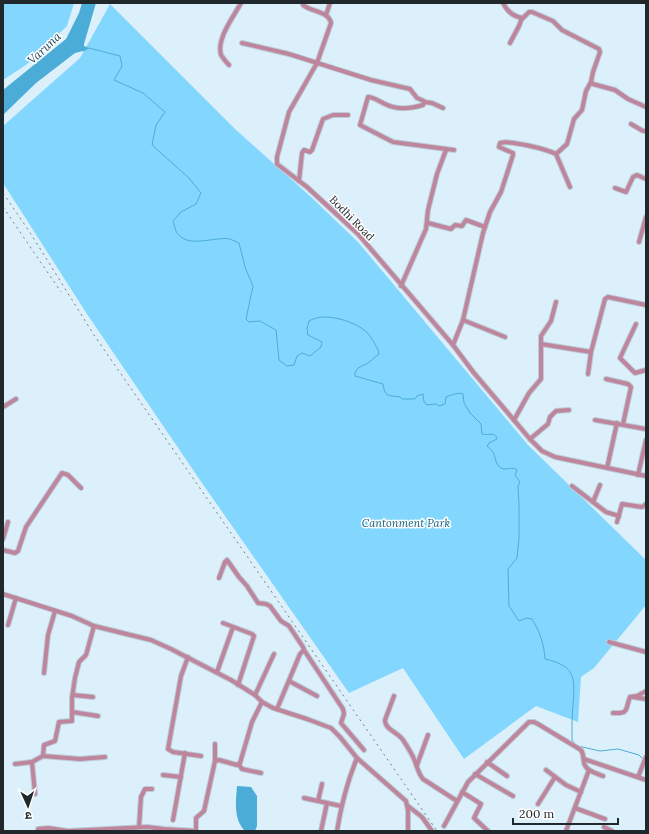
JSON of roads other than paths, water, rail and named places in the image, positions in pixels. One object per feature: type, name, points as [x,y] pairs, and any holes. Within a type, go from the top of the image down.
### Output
[{"type":"street","points":[[229,64],[222,55],[221,45],[228,25],[241,3]]},
{"type":"street","points":[[303,3],[306,7],[326,15],[330,3]]},
{"type":"street","points":[[504,4],[509,11],[522,18]]},
{"type":"street","points":[[510,43],[522,18],[529,12],[532,12],[553,21],[562,30],[599,49],[600,52],[591,82],[586,91],[582,110],[574,119],[567,144],[556,154]]},
{"type":"street","name":"Bodhi Road","points":[[326,15],[331,20],[331,23],[317,63],[289,112],[277,157],[278,164],[307,187],[358,234],[513,419],[542,451],[556,457],[646,476]]},
{"type":"street","points":[[242,42],[289,54],[371,80],[410,90],[424,102],[432,103],[443,108]]},
{"type":"street","points":[[591,82],[592,84],[615,90],[628,99],[646,107]]},
{"type":"street","points":[[424,102],[422,106],[402,109],[392,107],[368,97],[360,125],[389,141],[454,150]]},
{"type":"street","points":[[299,181],[303,152],[306,150],[310,152],[312,150],[324,119],[333,115],[348,115]]},
{"type":"street","points":[[632,124],[643,131],[646,131]]},
{"type":"street","points":[[452,345],[463,320],[477,255],[485,227],[490,212],[501,192],[513,155],[512,153],[499,147],[500,143],[514,143],[556,154]]},
{"type":"street","points":[[401,286],[428,223],[428,210],[437,174],[446,150]]},
{"type":"street","points":[[556,154],[570,187]]},
{"type":"street","points":[[615,188],[626,192],[633,177],[636,175],[646,178]]},
{"type":"street","points":[[639,242],[646,217]]},
{"type":"street","points":[[428,223],[451,229],[455,225],[462,226],[466,220],[485,227]]},
{"type":"street","points":[[588,374],[591,352],[606,298],[646,305]]},
{"type":"street","points":[[513,419],[529,393],[540,379],[541,336],[551,321],[556,302]]},
{"type":"street","points":[[463,320],[505,337]]},
{"type":"street","points":[[636,324],[620,358],[635,373],[646,370]]},
{"type":"street","points":[[541,344],[591,352]]},
{"type":"street","points":[[606,379],[628,384],[631,387],[623,424]]},
{"type":"street","points":[[3,407],[16,399]]},
{"type":"street","points":[[530,439],[548,424],[552,415],[556,411],[569,410]]},
{"type":"street","points":[[595,420],[646,429]]},
{"type":"street","points":[[607,468],[617,423]]},
{"type":"street","points":[[638,475],[646,440]]},
{"type":"street","points":[[3,550],[15,553],[18,551],[26,527],[62,473],[68,475],[81,488]]},
{"type":"street","points":[[593,502],[600,485]]},
{"type":"street","points":[[572,486],[606,512],[618,516]]},
{"type":"street","points":[[617,522],[622,504],[642,507],[646,504]]},
{"type":"street","points":[[3,539],[8,522]]},
{"type":"street","points":[[219,578],[227,560],[239,577],[248,586],[258,603],[270,606],[281,621],[289,626],[343,709],[344,714],[341,723],[334,731]]},
{"type":"street","points":[[3,594],[72,616],[94,626],[151,640],[217,672],[255,695],[262,702],[277,709],[331,728],[357,758],[406,801],[408,806],[408,831]]},
{"type":"street","points":[[8,625],[16,598]]},
{"type":"street","points":[[44,673],[48,635],[55,611]]},
{"type":"street","points":[[223,622],[254,636],[238,685]]},
{"type":"street","points":[[43,756],[44,745],[56,741],[59,722],[72,721],[73,695],[79,662],[86,655],[94,626]]},
{"type":"street","points":[[217,672],[233,627]]},
{"type":"street","points":[[609,642],[646,652]]},
{"type":"street","points":[[277,709],[300,654],[304,650]]},
{"type":"street","points":[[255,695],[274,654]]},
{"type":"street","points":[[188,657],[181,676],[168,748],[170,751],[201,756]]},
{"type":"street","points":[[289,681],[317,696]]},
{"type":"street","points":[[631,696],[637,696],[646,691]]},
{"type":"street","points":[[73,695],[93,697]]},
{"type":"street","points":[[394,696],[385,720],[385,724],[402,738],[412,754],[424,779],[458,801]]},
{"type":"street","points":[[631,696],[646,699]]},
{"type":"street","points":[[613,713],[621,713],[626,710],[629,698],[631,696]]},
{"type":"street","points":[[239,765],[252,722],[262,702]]},
{"type":"street","points":[[72,712],[98,716]]},
{"type":"street","points":[[444,826],[462,792],[475,774],[526,724],[531,721],[581,750],[584,765],[602,776]]},
{"type":"street","points":[[341,723],[364,750]]},
{"type":"street","points":[[416,765],[428,735]]},
{"type":"street","points":[[38,828],[68,831],[132,829],[140,827],[196,831],[196,818],[204,811],[215,761],[215,744]]},
{"type":"street","points":[[174,820],[185,754]]},
{"type":"street","points":[[15,764],[32,762],[43,756],[80,759],[105,758]]},
{"type":"street","points":[[337,831],[341,806],[349,777],[357,758]]},
{"type":"street","points":[[584,759],[646,780]]},
{"type":"street","points":[[638,777],[645,759]]},
{"type":"street","points":[[215,761],[219,760],[239,765],[242,768],[261,773]]},
{"type":"street","points":[[32,762],[35,794]]},
{"type":"street","points":[[487,762],[507,776]]},
{"type":"street","points":[[546,770],[566,785],[581,792]]},
{"type":"street","points":[[566,831],[590,770]]},
{"type":"street","points":[[475,774],[513,796]]},
{"type":"street","points":[[163,775],[181,777]]},
{"type":"street","points":[[538,804],[554,777]]},
{"type":"street","points":[[318,801],[322,784]]},
{"type":"street","points":[[140,827],[142,795],[145,789],[152,789]]},
{"type":"street","points":[[462,792],[481,804],[474,818],[488,831]]},
{"type":"street","points":[[304,798],[341,806]]},
{"type":"street","points":[[321,831],[327,803]]},
{"type":"street","points":[[408,806],[422,817],[432,831]]},
{"type":"street","points":[[574,808],[605,818]]},
{"type":"street","points":[[604,828],[612,831]]},
{"type":"waterway","points":[[83,51],[89,48],[120,56],[122,66],[114,80],[143,93],[165,112],[156,125],[152,145],[189,178],[201,193],[196,204],[181,212],[173,221],[176,231],[184,239],[190,241],[225,238],[239,243],[245,267],[253,286],[246,319],[249,322],[260,321],[276,330],[279,360],[287,366],[294,365],[297,356],[302,353],[310,356],[321,347],[322,342],[308,335],[307,329],[309,321],[322,317],[345,320],[358,326],[366,332],[374,342],[379,354],[368,363],[358,368],[355,376],[383,384],[386,394],[390,396],[400,397],[402,399],[415,399],[417,396],[423,394],[424,402],[427,405],[436,404],[439,406],[445,404],[446,397],[461,393],[463,394],[464,403],[470,413],[481,424],[482,434],[495,435],[497,439],[489,443],[487,446],[494,453],[496,462],[501,468],[513,468],[517,470],[515,475],[520,482],[518,486],[519,538],[517,558],[508,569],[509,606],[519,621],[526,618],[532,619],[541,638],[545,659],[563,665],[571,674],[574,687],[572,740],[575,744]]},
{"type":"waterway","points":[[578,746],[600,751],[618,749],[639,755],[643,759]]},
{"type":"railway","points":[[3,193],[29,231],[94,335],[437,831]]},
{"type":"railway","points":[[3,207],[61,292]]},
{"type":"water label","name":"Varuna","points":[[44,48]]},
{"type":"park label","name":"Cantonment Park","points":[[406,523]]}]
